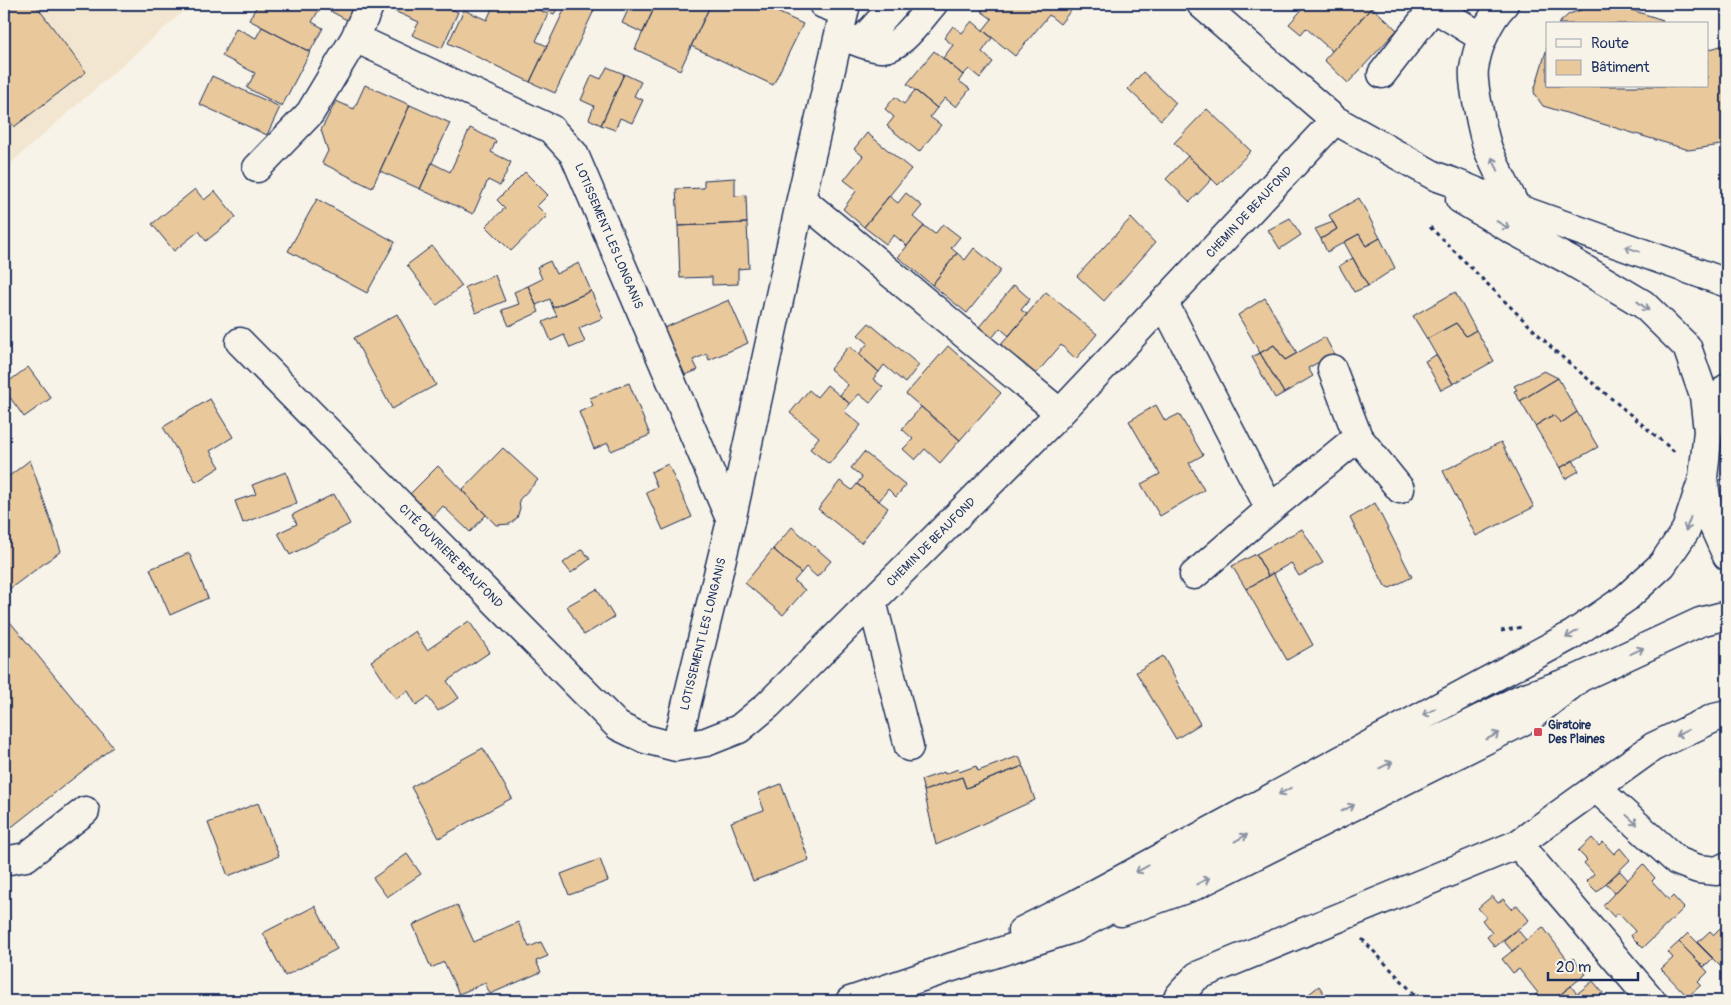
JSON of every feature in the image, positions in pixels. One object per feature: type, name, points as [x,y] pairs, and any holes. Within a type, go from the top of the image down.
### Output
[{"type":"street","points":[[257,168],[310,113],[355,38],[370,4]]},
{"type":"street","points":[[843,19],[895,4]]},
{"type":"street","points":[[843,19],[881,49],[901,40],[933,4]]},
{"type":"street","points":[[1201,4],[1335,120],[1435,176],[1516,208],[1727,283]]},
{"type":"street","points":[[1504,4],[1497,11],[1483,38],[1474,70],[1478,104],[1488,148],[1516,208]]},
{"type":"street","points":[[1382,74],[1431,6],[1483,38]]},
{"type":"street","name":"LOTISSEMENT LES LONGANIS","points":[[676,747],[731,521],[801,198],[843,19]]},
{"type":"street","name":"LOTISSEMENT LES LONGANIS","points":[[355,38],[551,129],[574,154],[731,521]]},
{"type":"street","name":"CHEMIN DE BEAUFOND","points":[[676,747],[706,742],[739,729],[768,704],[1060,413],[1335,120]]},
{"type":"street","points":[[949,968],[1076,904],[1572,635],[1626,598],[1662,565],[1686,530],[1703,478],[1708,431],[1704,396],[1687,347],[1643,304],[1450,193],[1435,176]]},
{"type":"street","points":[[801,198],[1060,413]]},
{"type":"street","points":[[1164,303],[1270,509]]},
{"type":"street","name":"CITÉ OUVRIERE BEAUFOND","points":[[240,342],[618,726],[645,739],[676,747]]},
{"type":"street","points":[[1332,370],[1358,437],[1400,489]]},
{"type":"street","points":[[1708,431],[1727,388]]},
{"type":"street","points":[[1194,575],[1270,509],[1358,437]]},
{"type":"street","points":[[1703,478],[1709,516],[1727,556]]},
{"type":"street","points":[[872,601],[908,747]]},
{"type":"street","points":[[850,1001],[1075,928],[1252,832],[1520,699],[1577,680],[1700,622],[1727,615]]},
{"type":"street","points":[[1177,1001],[1179,996],[1197,976],[1518,844],[1653,747],[1714,718],[1727,715]]},
{"type":"street","points":[[1596,788],[1677,861],[1698,869],[1717,871],[1727,866]]},
{"type":"street","points":[[4,861],[26,857],[86,811]]},
{"type":"street","points":[[1518,844],[1652,1001]]},
{"type":"path","points":[[1430,227],[1555,351],[1681,458]]},
{"type":"path","points":[[1501,631],[1527,626]]},
{"type":"path","points":[[1341,917],[1421,1001]]},
{"type":"shaded area","points":[[4,4],[192,4],[4,169]]},
{"type":"building","points":[[4,4],[35,4],[86,72],[14,127],[4,113]]},
{"type":"building","points":[[258,4],[354,5],[347,20],[321,6],[312,22],[323,28],[310,52],[249,20]]},
{"type":"building","points":[[397,4],[448,4],[447,7],[458,12],[442,48],[412,35],[419,22],[394,11]]},
{"type":"building","points":[[494,4],[526,4],[548,14],[536,41],[547,46],[530,82],[448,43],[464,10],[487,20]]},
{"type":"building","points":[[531,4],[560,4],[554,14]]},
{"type":"building","points":[[567,4],[597,4],[555,93],[530,82]]},
{"type":"building","points":[[620,4],[656,4],[643,33],[622,23],[628,10],[619,6]]},
{"type":"building","points":[[656,4],[711,4],[680,70],[635,49]]},
{"type":"building","points":[[711,4],[760,4],[803,24],[773,85],[691,46]]},
{"type":"building","points":[[988,4],[1076,4],[1060,24],[1049,15],[1015,56],[983,30],[992,19],[981,11]]},
{"type":"building","points":[[1289,4],[1302,4],[1296,10]]},
{"type":"building","points":[[1307,4],[1375,4],[1332,51],[1306,28],[1301,34],[1289,24]]},
{"type":"building","points":[[1588,4],[1613,4],[1663,20],[1662,22],[1560,22],[1569,14],[1587,8]]},
{"type":"building","points":[[1372,7],[1397,30],[1348,83],[1324,60]]},
{"type":"building","points":[[972,21],[992,38],[982,52],[993,62],[980,78],[969,69],[963,75],[943,58],[953,45],[944,38],[953,26],[962,33]]},
{"type":"building","points":[[262,27],[310,52],[282,106],[247,88],[255,73],[222,56],[236,28],[256,38]]},
{"type":"building","points":[[1727,44],[1727,144],[1689,150],[1543,106],[1534,91],[1546,51],[1546,88],[1708,88],[1708,50]]},
{"type":"building","points":[[934,51],[963,75],[959,81],[970,89],[956,107],[945,98],[937,108],[907,84]]},
{"type":"building","points":[[607,67],[624,74],[601,125],[589,119],[594,106],[581,100],[592,75],[601,79]]},
{"type":"building","points":[[1143,72],[1176,103],[1161,120],[1128,89]]},
{"type":"building","points":[[624,74],[641,82],[634,96],[643,100],[632,123],[620,118],[615,130],[601,125]]},
{"type":"building","points":[[212,76],[280,107],[267,135],[199,104]]},
{"type":"building","points":[[365,85],[410,105],[372,188],[322,163],[328,151],[321,130],[336,101],[354,109]]},
{"type":"building","points":[[915,90],[937,108],[930,117],[941,125],[919,152],[887,126],[894,117],[885,109],[895,97],[904,104]]},
{"type":"building","points":[[410,105],[450,123],[420,189],[380,171]]},
{"type":"building","points":[[1207,109],[1251,151],[1218,185],[1174,143]]},
{"type":"building","points":[[470,128],[496,141],[491,152],[511,162],[500,186],[488,180],[473,214],[420,189],[432,163],[450,172]]},
{"type":"building","points":[[867,133],[911,169],[864,227],[843,209],[857,190],[844,180],[863,156],[854,149]]},
{"type":"building","points":[[1188,156],[1212,179],[1190,202],[1166,179]]},
{"type":"building","points":[[525,172],[548,195],[537,206],[547,216],[511,251],[486,226],[505,208],[497,200]]},
{"type":"building","points":[[735,178],[735,196],[746,195],[747,223],[678,226],[676,189],[704,188],[704,180]]},
{"type":"building","points":[[195,189],[204,200],[215,191],[236,217],[206,241],[199,231],[174,251],[152,224]]},
{"type":"building","points":[[906,193],[922,206],[913,217],[924,226],[907,246],[894,235],[886,244],[864,227],[889,196],[898,203]]},
{"type":"building","points":[[1359,198],[1380,238],[1366,246],[1359,234],[1327,252],[1321,239],[1337,229],[1329,215]]},
{"type":"building","points":[[317,199],[395,242],[367,293],[288,251]]},
{"type":"building","points":[[1131,218],[1155,243],[1104,301],[1077,276]]},
{"type":"building","points":[[1290,218],[1301,235],[1280,249],[1268,230]]},
{"type":"building","points":[[1333,222],[1337,229],[1321,239],[1315,229]]},
{"type":"building","points":[[747,223],[749,268],[738,269],[738,284],[712,285],[712,277],[680,278],[678,226]]},
{"type":"building","points":[[943,224],[960,237],[951,248],[957,253],[932,285],[898,257],[924,226],[935,234]]},
{"type":"building","points":[[1359,234],[1366,246],[1380,238],[1395,268],[1368,286],[1344,242]]},
{"type":"building","points":[[432,246],[462,286],[437,305],[407,265]]},
{"type":"building","points":[[974,248],[1001,270],[967,313],[932,285],[957,253],[965,260]]},
{"type":"building","points":[[1353,258],[1368,286],[1354,292],[1339,266]]},
{"type":"building","points":[[550,261],[556,274],[579,263],[591,291],[553,308],[550,299],[536,305],[528,286],[542,279],[537,267]]},
{"type":"building","points":[[495,275],[505,301],[476,313],[465,287]]},
{"type":"building","points":[[1014,285],[1030,299],[1021,310],[1027,314],[1009,336],[1000,328],[992,338],[979,327]]},
{"type":"building","points":[[528,286],[539,312],[509,326],[502,310],[519,304],[514,292]]},
{"type":"building","points":[[591,291],[603,318],[579,328],[585,342],[570,348],[564,335],[551,341],[543,322],[557,316],[553,308]]},
{"type":"building","points":[[1046,292],[1097,334],[1076,359],[1061,345],[1035,375],[1000,346]]},
{"type":"building","points":[[1455,292],[1476,330],[1466,336],[1456,323],[1427,339],[1413,316]]},
{"type":"building","points":[[1265,298],[1297,353],[1285,360],[1274,345],[1260,353],[1238,315]]},
{"type":"building","points":[[729,300],[748,343],[709,360],[707,354],[693,360],[698,370],[685,375],[664,328]]},
{"type":"building","points":[[397,314],[436,385],[392,409],[354,338]]},
{"type":"building","points":[[869,323],[919,365],[905,383],[884,365],[879,372],[859,354],[868,343],[858,335]]},
{"type":"building","points":[[1456,323],[1466,336],[1476,330],[1494,361],[1453,384],[1427,339]]},
{"type":"building","points":[[1325,337],[1334,354],[1308,368],[1313,376],[1284,393],[1260,353],[1274,345],[1285,360]]},
{"type":"building","points":[[849,346],[879,372],[873,379],[883,387],[870,403],[859,394],[850,404],[840,395],[848,385],[830,369]]},
{"type":"building","points":[[948,346],[1001,393],[960,440],[906,394]]},
{"type":"building","points":[[1260,353],[1284,393],[1275,398],[1252,357]]},
{"type":"building","points":[[1436,355],[1453,384],[1441,390],[1425,361]]},
{"type":"building","points":[[28,367],[51,398],[24,417],[4,389],[4,385]]},
{"type":"building","points":[[1544,371],[1558,378],[1520,401],[1514,391],[1517,390],[1514,386]]},
{"type":"building","points":[[1558,378],[1577,412],[1561,423],[1553,415],[1535,426],[1520,401]]},
{"type":"building","points":[[629,383],[650,435],[611,451],[608,443],[594,449],[579,412],[593,406],[590,398]]},
{"type":"building","points":[[827,385],[850,404],[844,411],[861,425],[829,464],[810,449],[819,437],[790,413],[809,390],[817,397]]},
{"type":"building","points":[[210,399],[233,437],[210,451],[220,467],[196,482],[163,427]]},
{"type":"building","points":[[1156,405],[1165,421],[1179,414],[1203,455],[1189,463],[1204,490],[1160,516],[1141,484],[1160,474],[1129,421]]},
{"type":"building","points":[[921,407],[960,440],[940,463],[925,449],[915,460],[903,449],[913,439],[902,429]]},
{"type":"building","points":[[1577,412],[1598,447],[1560,468],[1535,426],[1553,415],[1561,423]]},
{"type":"building","points":[[1501,442],[1534,507],[1476,536],[1443,471]]},
{"type":"building","points":[[503,448],[538,480],[519,500],[520,508],[517,518],[510,524],[496,525],[462,490]]},
{"type":"building","points":[[864,452],[906,485],[896,497],[888,489],[879,501],[857,484],[862,477],[851,468]]},
{"type":"building","points":[[30,460],[61,551],[4,593],[4,480]]},
{"type":"building","points":[[1573,460],[1579,471],[1565,479],[1560,468]]},
{"type":"building","points":[[668,464],[692,517],[663,530],[646,492],[657,487],[651,472]]},
{"type":"building","points":[[438,466],[486,515],[470,532],[443,506],[431,519],[408,496]]},
{"type":"building","points":[[286,472],[297,503],[243,523],[235,501],[256,494],[252,485]]},
{"type":"building","points":[[840,481],[852,490],[857,484],[888,508],[861,543],[818,509]]},
{"type":"building","points":[[334,494],[350,524],[290,555],[278,533],[297,524],[292,515]]},
{"type":"building","points":[[1375,503],[1412,577],[1390,588],[1385,586],[1350,518]]},
{"type":"building","points":[[792,527],[831,561],[817,577],[806,567],[801,573],[773,549]]},
{"type":"building","points":[[1302,529],[1323,563],[1299,576],[1291,563],[1268,576],[1256,554]]},
{"type":"building","points":[[582,549],[590,559],[571,573],[563,563]]},
{"type":"building","points":[[773,549],[801,573],[794,581],[805,590],[783,615],[745,583]]},
{"type":"building","points":[[189,553],[208,598],[170,615],[150,569]]},
{"type":"building","points":[[1256,554],[1268,576],[1246,589],[1232,566]]},
{"type":"building","points":[[1273,573],[1313,645],[1287,660],[1246,589]]},
{"type":"building","points":[[597,589],[614,617],[584,635],[567,606]]},
{"type":"building","points":[[6,617],[113,747],[4,833],[4,619]]},
{"type":"building","points":[[469,621],[490,652],[447,681],[459,698],[438,711],[428,697],[416,705],[408,691],[396,699],[371,661],[415,631],[427,650]]},
{"type":"building","points":[[1163,656],[1200,724],[1176,739],[1136,672]]},
{"type":"building","points":[[483,748],[512,798],[439,838],[411,787]]},
{"type":"building","points":[[1019,756],[1023,766],[966,788],[962,777],[924,791],[921,780],[944,772],[945,774],[958,769],[959,772],[976,766],[978,771]]},
{"type":"building","points":[[1023,766],[1035,800],[936,845],[924,791],[962,777],[966,788]]},
{"type":"building","points":[[781,784],[809,860],[753,881],[731,822],[764,810],[758,793]]},
{"type":"building","points":[[258,803],[279,856],[228,876],[208,823]]},
{"type":"building","points":[[1592,838],[1599,846],[1603,842],[1614,854],[1620,848],[1630,860],[1597,892],[1586,881],[1594,874],[1584,863],[1587,860],[1578,851]]},
{"type":"building","points":[[407,854],[421,874],[387,897],[373,878]]},
{"type":"building","points":[[600,859],[608,881],[569,895],[561,874]]},
{"type":"building","points":[[1643,864],[1655,878],[1652,881],[1669,900],[1673,896],[1684,908],[1643,948],[1631,936],[1635,931],[1618,913],[1614,917],[1603,905]]},
{"type":"building","points":[[1620,871],[1628,880],[1615,893],[1606,883]]},
{"type":"building","points":[[1492,896],[1498,903],[1503,899],[1512,909],[1517,905],[1529,920],[1495,947],[1487,937],[1492,933],[1482,920],[1486,917],[1478,908]]},
{"type":"building","points":[[457,905],[474,942],[518,922],[529,947],[541,942],[548,956],[536,961],[541,972],[490,994],[485,983],[459,994],[444,962],[431,968],[413,925]]},
{"type":"building","points":[[315,906],[337,949],[285,976],[263,933]]},
{"type":"building","points":[[1727,922],[1727,973],[1697,943],[1710,931],[1714,935]]},
{"type":"building","points":[[1543,927],[1569,962],[1573,958],[1586,974],[1552,1001],[1540,1001],[1535,995],[1538,993],[1519,969],[1513,973],[1502,959]]},
{"type":"building","points":[[1517,929],[1526,940],[1512,951],[1503,940]]},
{"type":"building","points":[[1688,933],[1713,958],[1704,967],[1679,942]]},
{"type":"building","points":[[1679,942],[1708,972],[1698,982],[1701,985],[1688,997],[1661,969],[1673,958],[1668,952]]},
{"type":"building","points":[[1593,981],[1603,993],[1600,995],[1606,1001],[1568,1001]]},
{"type":"building","points":[[1319,986],[1329,1001],[1306,1001],[1304,998]]},
{"type":"building","points":[[1571,986],[1577,994],[1568,1001],[1558,1001],[1556,998]]},
{"type":"place","name":"Giratoire Des Plaines","points":[[1538,732]]}]
